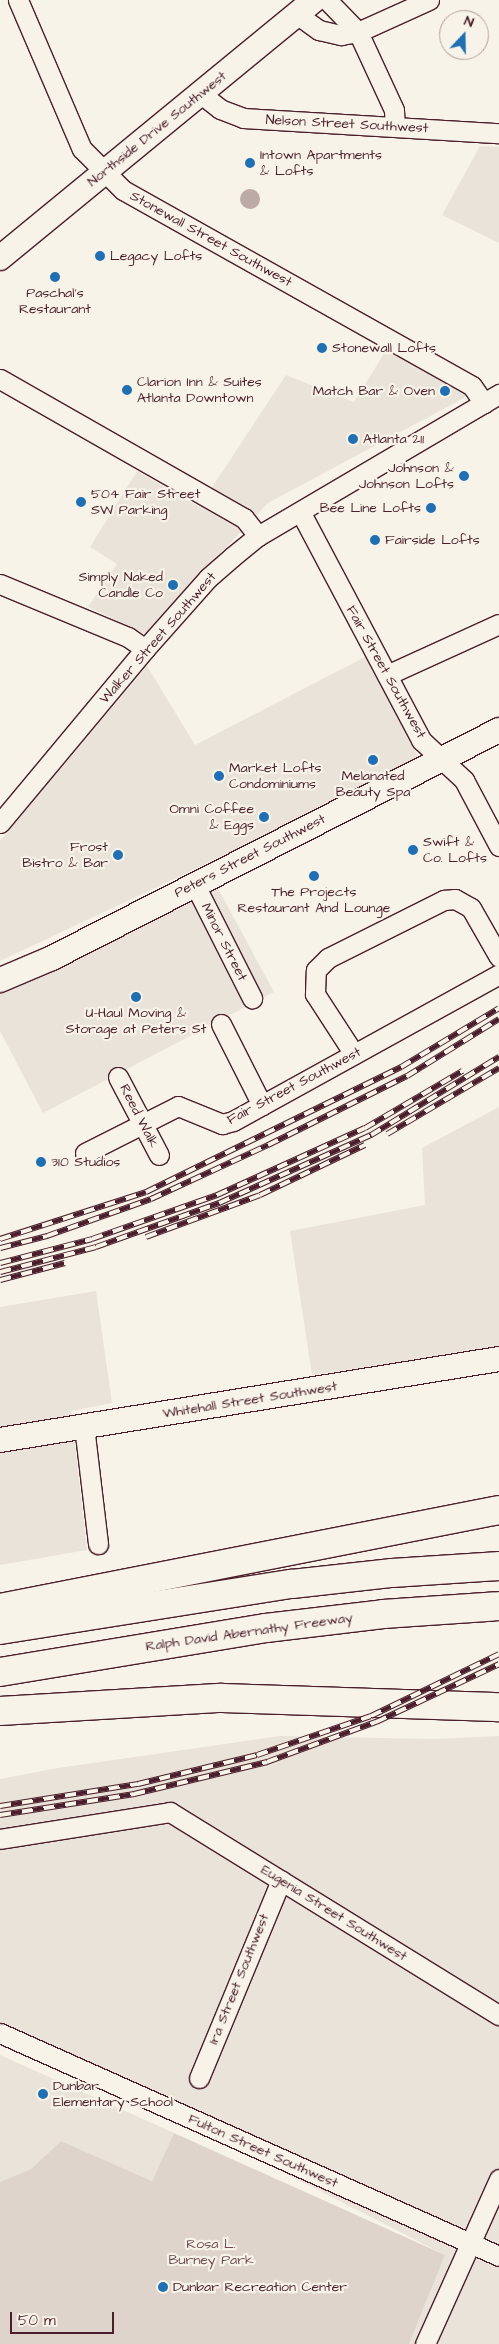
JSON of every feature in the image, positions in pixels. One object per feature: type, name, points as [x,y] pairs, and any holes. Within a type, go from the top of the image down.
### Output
[{"type":"highway","points":[[0,1608],[499,1510]]},
{"type":"highway","points":[[0,1630],[292,1584],[491,1566]]},
{"type":"highway","name":"Ralph David Abernathy Freeway","points":[[0,1672],[266,1628],[467,1607],[499,1606]]},
{"type":"highway","points":[[467,1607],[499,1612]]},
{"type":"highway","points":[[0,1711],[222,1698],[499,1707]]},
{"type":"main road","name":"Northside Drive Southwest","points":[[0,258],[306,7]]},
{"type":"main road","name":"Peters Street Southwest","points":[[0,980],[52,958],[499,730]]},
{"type":"main road","name":"Whitehall Street Southwest","points":[[0,1440],[499,1359]]},
{"type":"street","name":"Stonewall Street Southwest","points":[[18,0],[82,149],[123,190],[492,398]]},
{"type":"street","points":[[327,0],[358,32],[394,110],[395,127]]},
{"type":"street","points":[[306,7],[308,24],[334,35],[358,32],[429,0]]},
{"type":"street","name":"Nelson Street Southwest","points":[[201,94],[220,109],[242,118],[499,133]]},
{"type":"street","points":[[0,379],[244,518],[258,536]]},
{"type":"street","name":"Walker Street Southwest","points":[[0,823],[145,649],[208,578],[258,536],[300,513],[492,398]]},
{"type":"street","name":"Fair Street Southwest","points":[[300,513],[421,740],[464,780],[499,846]]},
{"type":"street","points":[[0,584],[128,637],[145,649]]},
{"type":"street","points":[[387,675],[499,624]]},
{"type":"street","name":"Minor Street","points":[[195,885],[252,998]]},
{"type":"street","points":[[354,1054],[315,994],[316,970],[328,958],[444,900],[455,899],[471,908],[499,957]]},
{"type":"street","name":"Fair Street Southwest","points":[[85,1153],[178,1106],[227,1124],[499,974]]},
{"type":"street","points":[[221,1024],[262,1105]]},
{"type":"street","name":"Reed Walk","points":[[118,1077],[159,1155]]},
{"type":"street","points":[[84,1426],[98,1544]]},
{"type":"street","name":"Eugenia Street Southwest","points":[[0,1839],[170,1812],[499,2015]]},
{"type":"street","name":"Ira Street Southwest","points":[[199,2078],[281,1880]]},
{"type":"street","name":"Fulton Street Southwest","points":[[0,2034],[499,2256]]},
{"type":"street","points":[[425,2344],[499,2179]]},
{"type":"shaded area","points":[[480,146],[499,147],[499,243],[442,215]]},
{"type":"shaded area","points":[[250,189],[257,192],[260,199],[257,206],[250,209],[243,206],[240,199],[243,192]]},
{"type":"shaded area","points":[[390,344],[468,390],[464,398],[268,503],[145,634],[88,607],[117,564],[90,547],[137,471],[199,507],[286,375],[354,402]]},
{"type":"shaded area","points":[[367,656],[419,759],[286,826],[0,961],[0,841],[147,666],[195,745]]},
{"type":"shaded area","points":[[214,881],[274,992],[43,1113],[0,1031],[0,989]]},
{"type":"shaded area","points":[[499,1107],[499,1348],[312,1375],[290,1231],[425,1205],[422,1148]]},
{"type":"shaded area","points":[[96,1291],[112,1403],[71,1411],[87,1550],[0,1565],[0,1307]]},
{"type":"shaded area","points":[[280,1736],[434,1739],[499,1736],[499,2344],[409,2344],[445,2255],[179,2119],[0,2041],[0,1779],[58,1768]]},
{"type":"shaded area","name":"Dunbar Elementary School","points":[[0,2055],[174,2133],[152,2181],[61,2141],[31,2169],[0,2182]]},
{"type":"green space","name":"Rosa L. Burney Park","points":[[174,2133],[445,2255],[409,2344],[0,2344],[0,2182],[31,2169],[61,2141],[152,2181]]},
{"type":"railway","points":[[0,1239],[146,1192],[401,1067],[499,1008]]},
{"type":"railway","points":[[0,1248],[47,1236],[151,1199],[268,1145],[407,1076],[499,1019]]},
{"type":"railway","points":[[0,1272],[96,1247],[219,1203],[371,1135],[499,1057]]},
{"type":"railway","points":[[387,1134],[499,1068]]},
{"type":"railway","points":[[0,1263],[92,1239],[217,1195],[365,1128],[462,1071]]},
{"type":"railway","points":[[146,1237],[260,1195],[365,1145]]},
{"type":"railway","points":[[0,1280],[65,1263]]},
{"type":"railway","points":[[0,1806],[138,1784],[257,1755],[371,1716],[499,1654]]},
{"type":"railway","points":[[0,1815],[134,1794],[267,1762],[376,1722],[499,1664]]},
{"type":"place","name":"Intown Apartments & Lofts","points":[[250,163]]},
{"type":"place","name":"Legacy Lofts","points":[[100,256]]},
{"type":"place","name":"Paschal's Restaurant","points":[[55,277]]},
{"type":"place","name":"Stonewall Lofts","points":[[322,348]]},
{"type":"place","name":"Clarion Inn & Suites Atlanta Downtown","points":[[127,390]]},
{"type":"place","name":"Match Bar & Oven","points":[[445,391]]},
{"type":"place","name":"Atlanta 211","points":[[353,439]]},
{"type":"place","name":"Johnson & Johnson Lofts","points":[[464,476]]},
{"type":"place","name":"504 Fair Street SW Parking","points":[[81,502]]},
{"type":"place","name":"Bee Line Lofts","points":[[431,508]]},
{"type":"place","name":"Fairside Lofts","points":[[375,540]]},
{"type":"place","name":"Simply Naked Candle Co","points":[[173,585]]},
{"type":"place","name":"Melanated Beauty Spa","points":[[373,760]]},
{"type":"place","name":"Market Lofts Condominiums","points":[[219,776]]},
{"type":"place","name":"Omni Coffee & Eggs","points":[[264,817]]},
{"type":"place","name":"Swift & Co. Lofts","points":[[413,850]]},
{"type":"place","name":"Frost Bistro & Bar","points":[[118,855]]},
{"type":"place","name":"The Projects Restaurant And Lounge","points":[[314,876]]},
{"type":"place","name":"U-Haul Moving & Storage at Peters St","points":[[136,997]]},
{"type":"place","name":"310 Studios","points":[[41,1162]]},
{"type":"place","name":"Dunbar Elementary School","points":[[43,2094]]},
{"type":"place","name":"Dunbar Recreation Center","points":[[163,2287]]}]
